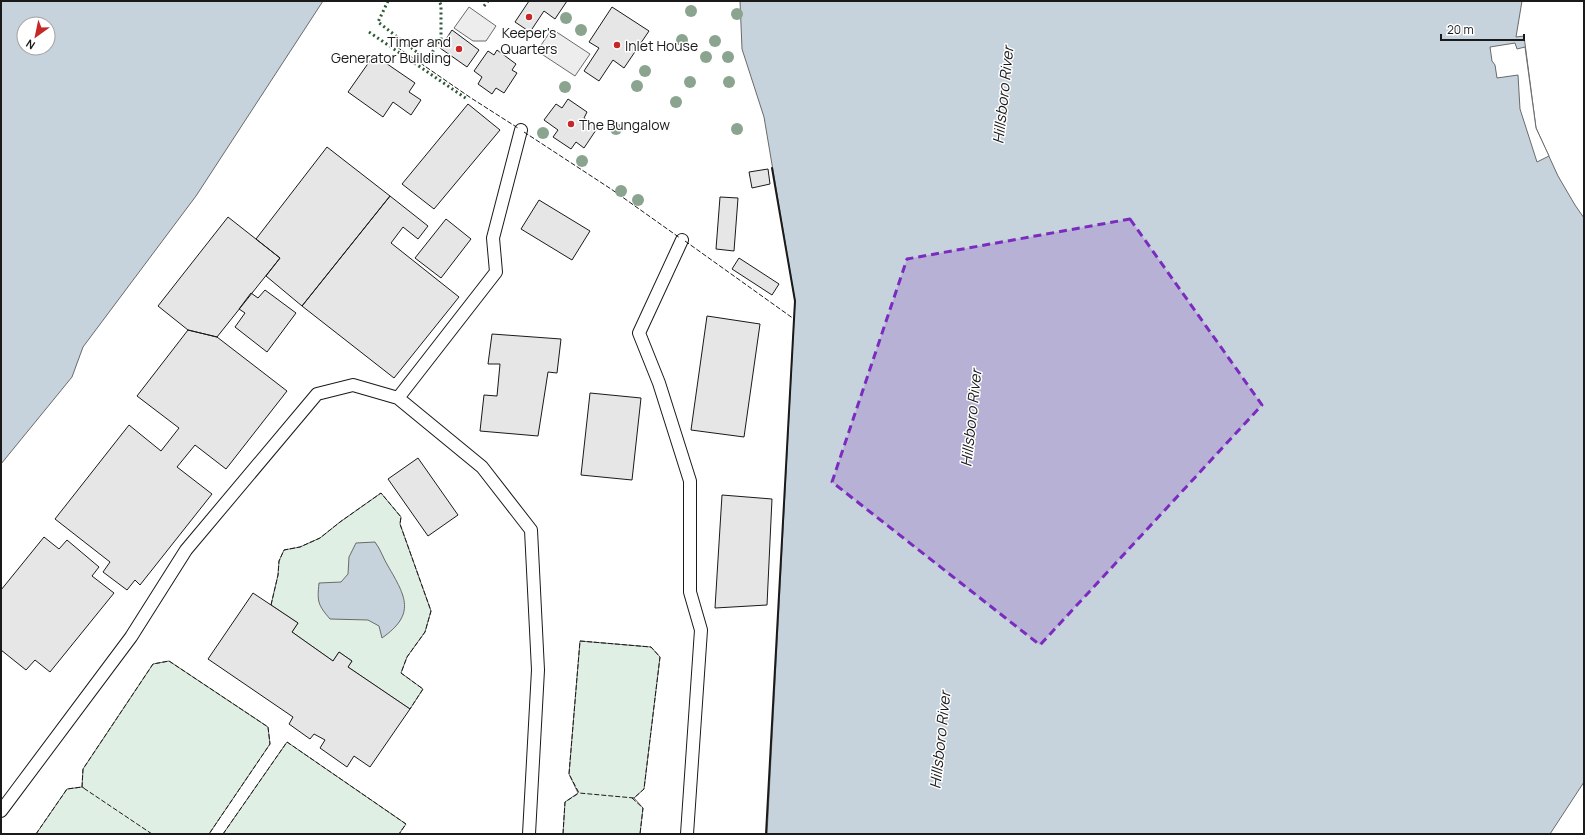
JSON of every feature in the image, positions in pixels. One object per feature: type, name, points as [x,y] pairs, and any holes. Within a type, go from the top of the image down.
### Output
[{"type":"lane","points":[[398,398],[496,272],[493,238],[521,130]]},
{"type":"lane","points":[[682,240],[639,332],[659,383],[690,480],[690,592],[701,630],[687,834]]},
{"type":"lane","points":[[1,811],[131,637],[186,550],[317,394],[353,385],[398,398],[482,467],[530,530],[538,670],[529,834]]},
{"type":"highlighted area","points":[[1130,219],[1262,405],[1040,645],[832,482],[907,259]]},
{"type":"green space","points":[[381,493],[401,517],[400,524],[431,611],[425,632],[407,657],[401,673],[423,689],[410,709],[348,667],[352,661],[339,652],[333,661],[292,632],[298,623],[271,605],[278,575],[279,561],[284,550],[300,547],[320,538]]},
{"type":"green space","points":[[580,641],[651,647],[660,657],[644,789],[634,798],[643,808],[640,834],[563,834],[565,802],[578,793],[569,774]]},
{"type":"green space","points":[[169,661],[268,727],[270,744],[209,834],[36,834],[67,789],[82,787],[83,769],[153,664]]},
{"type":"green space","points":[[287,742],[406,824],[399,834],[223,834]]},
{"type":"shaded area","points":[[469,7],[496,26],[486,41],[473,41],[454,28]]},
{"type":"shaded area","points":[[552,29],[590,54],[575,76],[537,51]]},
{"type":"water","points":[[1,1],[323,1],[196,196],[83,347],[72,377],[1,464]]},
{"type":"water","name":"Hillsboro River","points":[[740,1],[1522,1],[1516,37],[1524,36],[1536,128],[1558,176],[1584,218],[1584,782],[1550,834],[767,834],[795,301],[764,117],[742,49]]},
{"type":"water","points":[[375,542],[399,587],[403,596],[404,605],[404,613],[400,621],[382,638],[379,626],[368,620],[330,619],[323,610],[318,599],[319,583],[341,582],[348,574],[349,557],[356,543]]},
{"type":"pier","points":[[1515,43],[1517,49],[1525,47],[1536,128],[1549,156],[1537,162],[1520,109],[1518,75],[1497,78],[1495,65],[1492,61],[1490,47]]},
{"type":"building","name":"Keeper's Quarters","points":[[529,1],[567,1],[555,19],[544,11],[530,32],[515,22]]},
{"type":"building","name":"Inlet House","points":[[612,7],[649,31],[624,68],[613,60],[599,81],[584,71],[599,48],[589,42]]},
{"type":"building","name":"Timer and Generator Building","points":[[452,30],[479,50],[467,67],[440,48]]},
{"type":"building","points":[[497,50],[516,64],[512,70],[517,73],[504,93],[496,88],[492,94],[478,84],[482,77],[474,71],[488,51],[494,55]]},
{"type":"building","points":[[374,55],[415,83],[409,92],[421,100],[411,115],[393,102],[383,117],[348,92]]},
{"type":"building","name":"The Bungalow","points":[[568,99],[587,112],[584,118],[598,127],[584,148],[576,142],[571,149],[553,137],[558,130],[544,120],[556,104],[562,108]]},
{"type":"building","points":[[468,104],[500,130],[434,209],[402,184]]},
{"type":"building","points":[[327,147],[390,196],[302,306],[266,276],[280,258],[256,239]]},
{"type":"building","points":[[768,169],[770,184],[752,188],[749,172]]},
{"type":"building","points":[[390,196],[428,226],[418,239],[403,227],[391,243],[459,297],[394,378],[302,306]]},
{"type":"building","points":[[720,197],[738,198],[734,251],[716,249]]},
{"type":"building","points":[[539,200],[590,231],[572,260],[521,229]]},
{"type":"building","points":[[228,217],[280,258],[217,337],[188,330],[158,306]]},
{"type":"building","points":[[446,219],[471,239],[441,278],[415,258]]},
{"type":"building","points":[[739,258],[779,284],[772,295],[732,269]]},
{"type":"building","points":[[265,290],[296,313],[267,352],[235,327],[245,313],[239,309],[251,293],[258,298]]},
{"type":"building","points":[[707,316],[760,324],[744,437],[691,430]]},
{"type":"building","points":[[188,330],[217,337],[287,391],[226,469],[195,445],[177,467],[212,494],[140,585],[135,580],[127,590],[103,572],[110,562],[55,519],[129,425],[161,451],[179,428],[137,396]]},
{"type":"building","points":[[492,334],[561,339],[557,373],[548,372],[538,436],[480,431],[484,395],[497,396],[500,364],[488,364]]},
{"type":"building","points":[[590,393],[641,398],[632,480],[581,475]]},
{"type":"building","points":[[418,458],[458,515],[428,536],[388,479]]},
{"type":"building","points":[[722,495],[772,499],[767,605],[715,608]]},
{"type":"building","points":[[44,537],[59,549],[67,540],[99,567],[92,576],[114,593],[50,672],[35,660],[26,670],[1,650],[1,590]]},
{"type":"building","points":[[253,593],[298,623],[292,632],[333,661],[339,652],[352,661],[348,667],[410,709],[370,767],[354,756],[347,767],[320,748],[325,740],[314,734],[310,739],[289,724],[293,717],[208,659]]},
{"type":"hedge","points":[[388,1],[378,22],[427,60],[441,39],[441,5],[439,1]]},
{"type":"hedge","points":[[484,6],[488,1]]},
{"type":"hedge","points":[[369,32],[467,99]]},
{"type":"fence","points":[[397,47],[471,98],[518,128]]},
{"type":"fence","points":[[524,132],[611,189],[680,238]]},
{"type":"fence","points":[[685,241],[794,319]]},
{"type":"fence","points":[[271,605],[278,575],[279,561],[284,550],[300,547],[320,538],[381,493],[401,517],[400,524],[431,611],[425,632],[407,657],[401,673],[423,689],[410,709]]},
{"type":"fence","points":[[580,641],[651,647],[660,657],[644,789],[634,798],[579,793],[569,774],[580,641]]},
{"type":"fence","points":[[152,834],[82,787],[83,769],[153,664],[169,661],[268,727],[270,744],[209,834]]},
{"type":"fence","points":[[223,834],[287,742],[406,824],[399,834]]},
{"type":"fence","points":[[36,834],[67,789],[84,788]]},
{"type":"fence","points":[[563,834],[565,802],[579,793]]},
{"type":"fence","points":[[632,798],[643,808],[640,834]]},
{"type":"wall","points":[[766,834],[795,301],[772,168]]},
{"type":"place","name":"Keeper's Quarters","points":[[529,17]]},
{"type":"place","name":"Inlet House","points":[[617,45]]},
{"type":"place","name":"Timer and Generator Building","points":[[459,49]]},
{"type":"place","name":"The Bungalow","points":[[571,124]]}]
